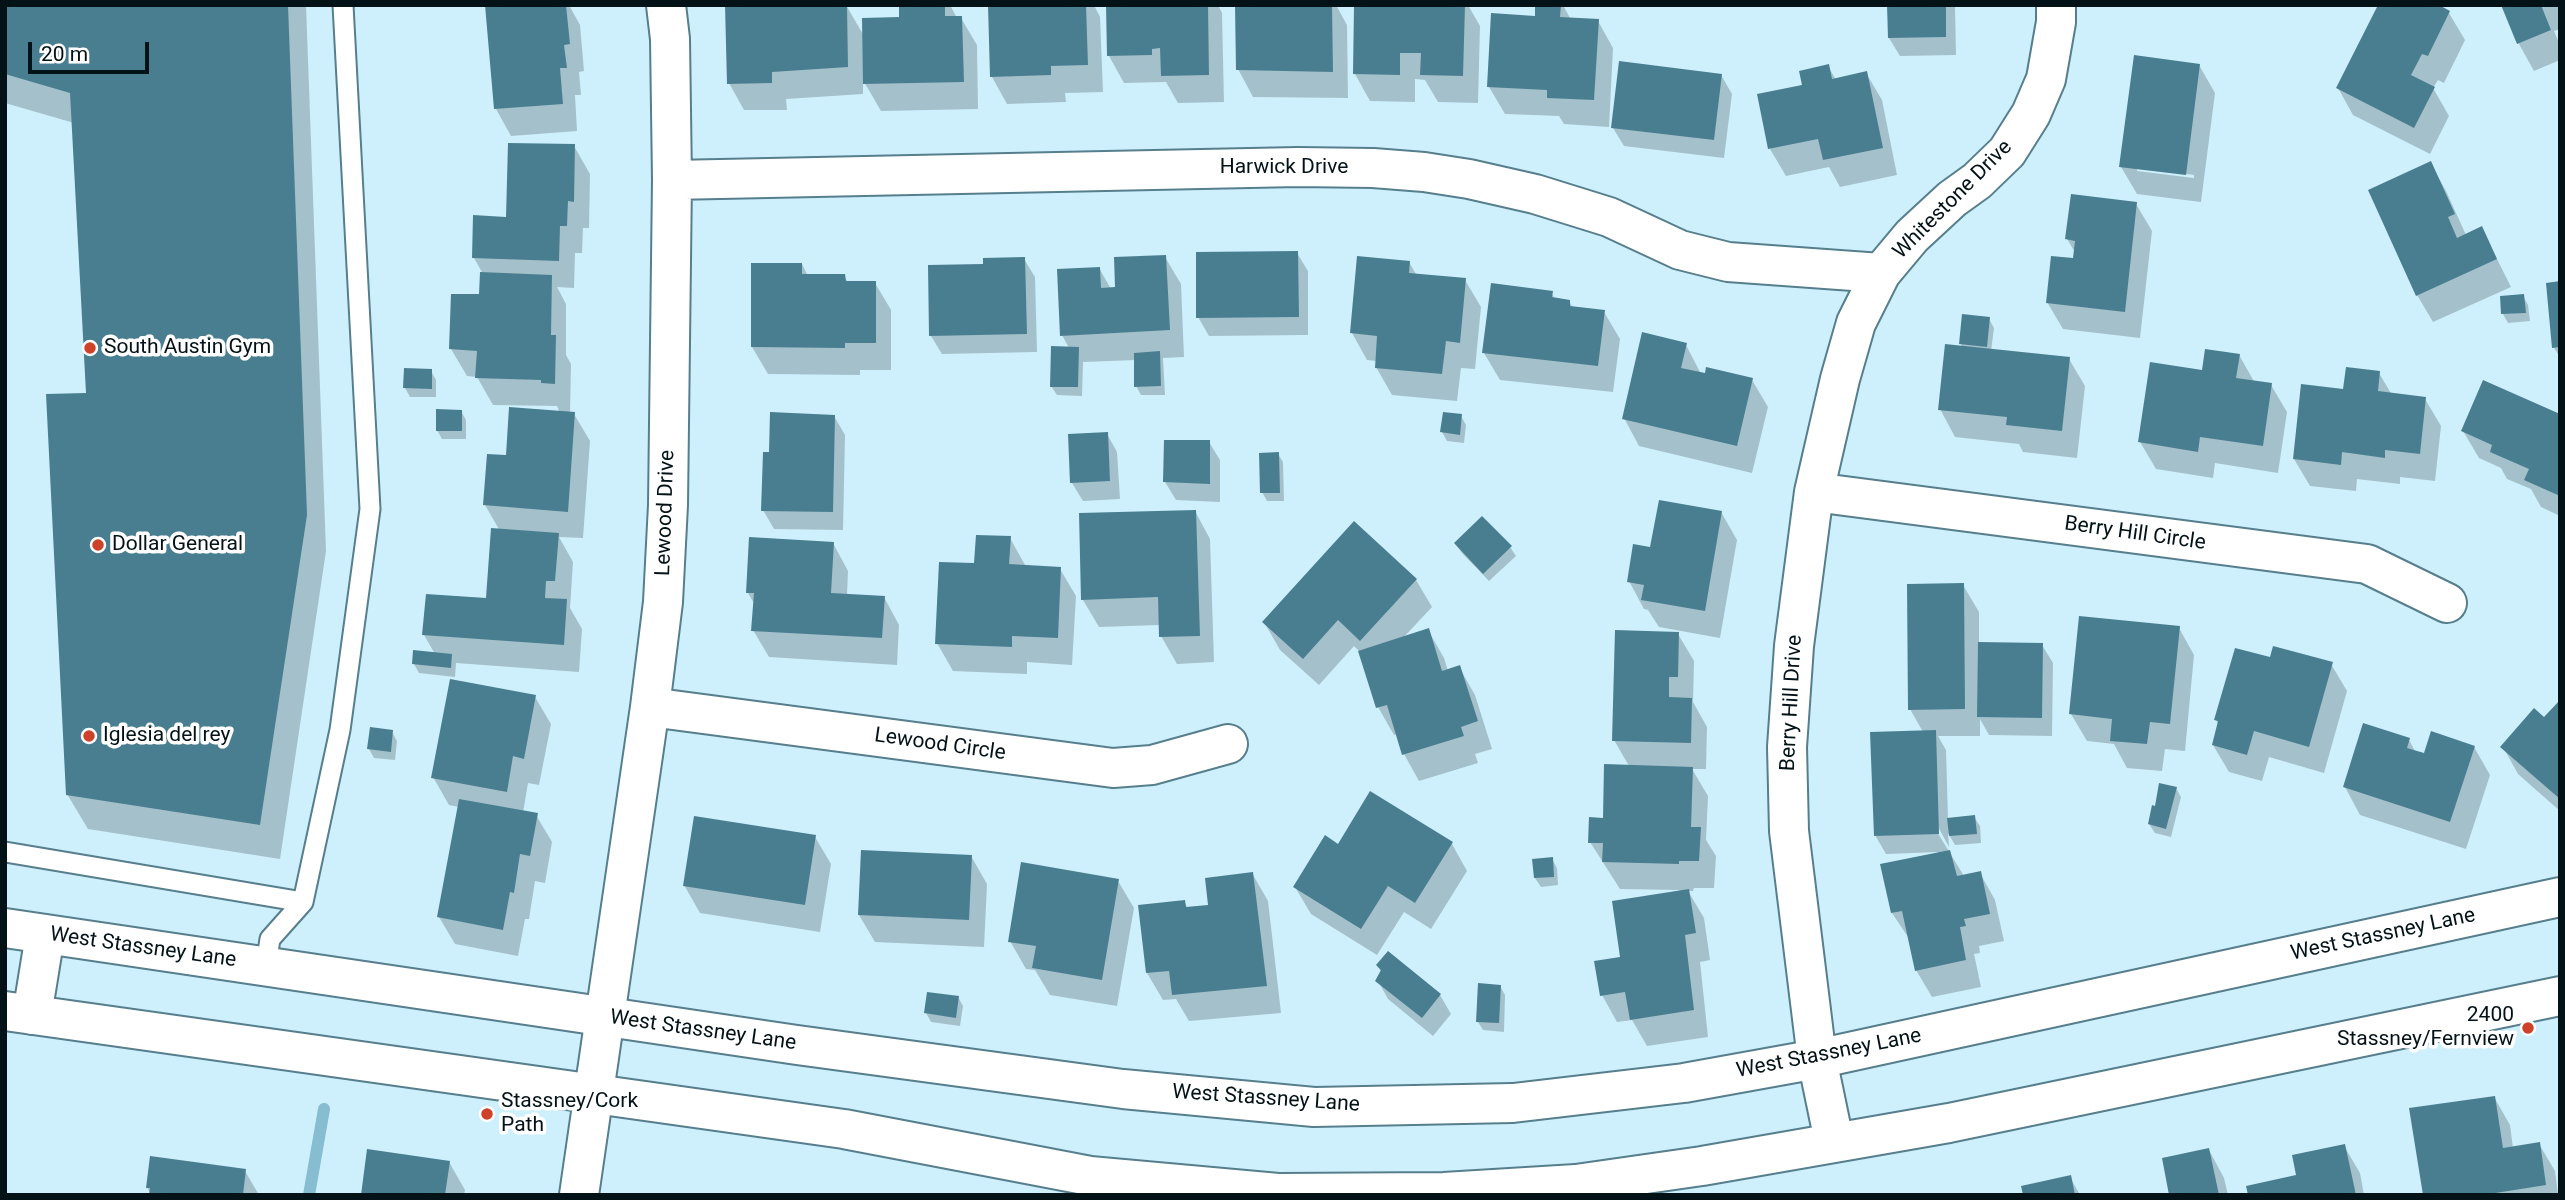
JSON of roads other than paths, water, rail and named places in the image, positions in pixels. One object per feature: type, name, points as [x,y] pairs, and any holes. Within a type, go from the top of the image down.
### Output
[{"type":"main road","name":"Lewood Drive","points":[[579,1195],[663,601],[668,505],[672,180],[670,39],[666,5]]},
{"type":"main road","name":"Whitestone Drive","points":[[1881,273],[1912,236],[2007,152],[2031,114],[2046,79],[2056,22],[2056,5]]},
{"type":"main road","name":"Harwick Drive","points":[[672,180],[1284,167],[1386,169],[1469,179],[1535,194],[1609,217],[1680,250],[1728,262],[1881,273]]},
{"type":"main road","name":"Berry Hill Drive","points":[[1834,1141],[1817,1059],[1789,831],[1787,747],[1794,646],[1814,492],[1856,323],[1881,273]]},
{"type":"main road","name":"Berry Hill Circle","points":[[1814,492],[2367,564],[2446,603]]},
{"type":"main road","name":"Lewood Circle","points":[[650,707],[1113,768],[1152,765],[1228,744]]},
{"type":"main road","name":"West Stassney Lane","points":[[5,928],[266,965],[604,1018],[1123,1089],[1314,1107],[1513,1103],[1684,1083],[1817,1059],[2560,897]]},
{"type":"main road","points":[[45,935],[18,1013],[844,1129],[1090,1176],[1278,1193],[1444,1192],[1576,1184],[1702,1166],[1949,1123],[2560,996]]},
{"type":"lane","points":[[266,965],[270,939],[303,902],[340,730],[370,509],[343,5]]},
{"type":"lane","points":[[5,852],[303,902]]},
{"type":"waterway","points":[[309,1195],[324,1109]]},
{"type":"place","name":"South Austin Gym","points":[[90,348]]},
{"type":"place","name":"Dollar General","points":[[98,545]]},
{"type":"place","name":"Iglesia del rey","points":[[89,736]]},
{"type":"place","name":"2400 Stassney/Fernview","points":[[2528,1028]]},
{"type":"place","name":"Stassney/Cork Path","points":[[487,1114]]}]
